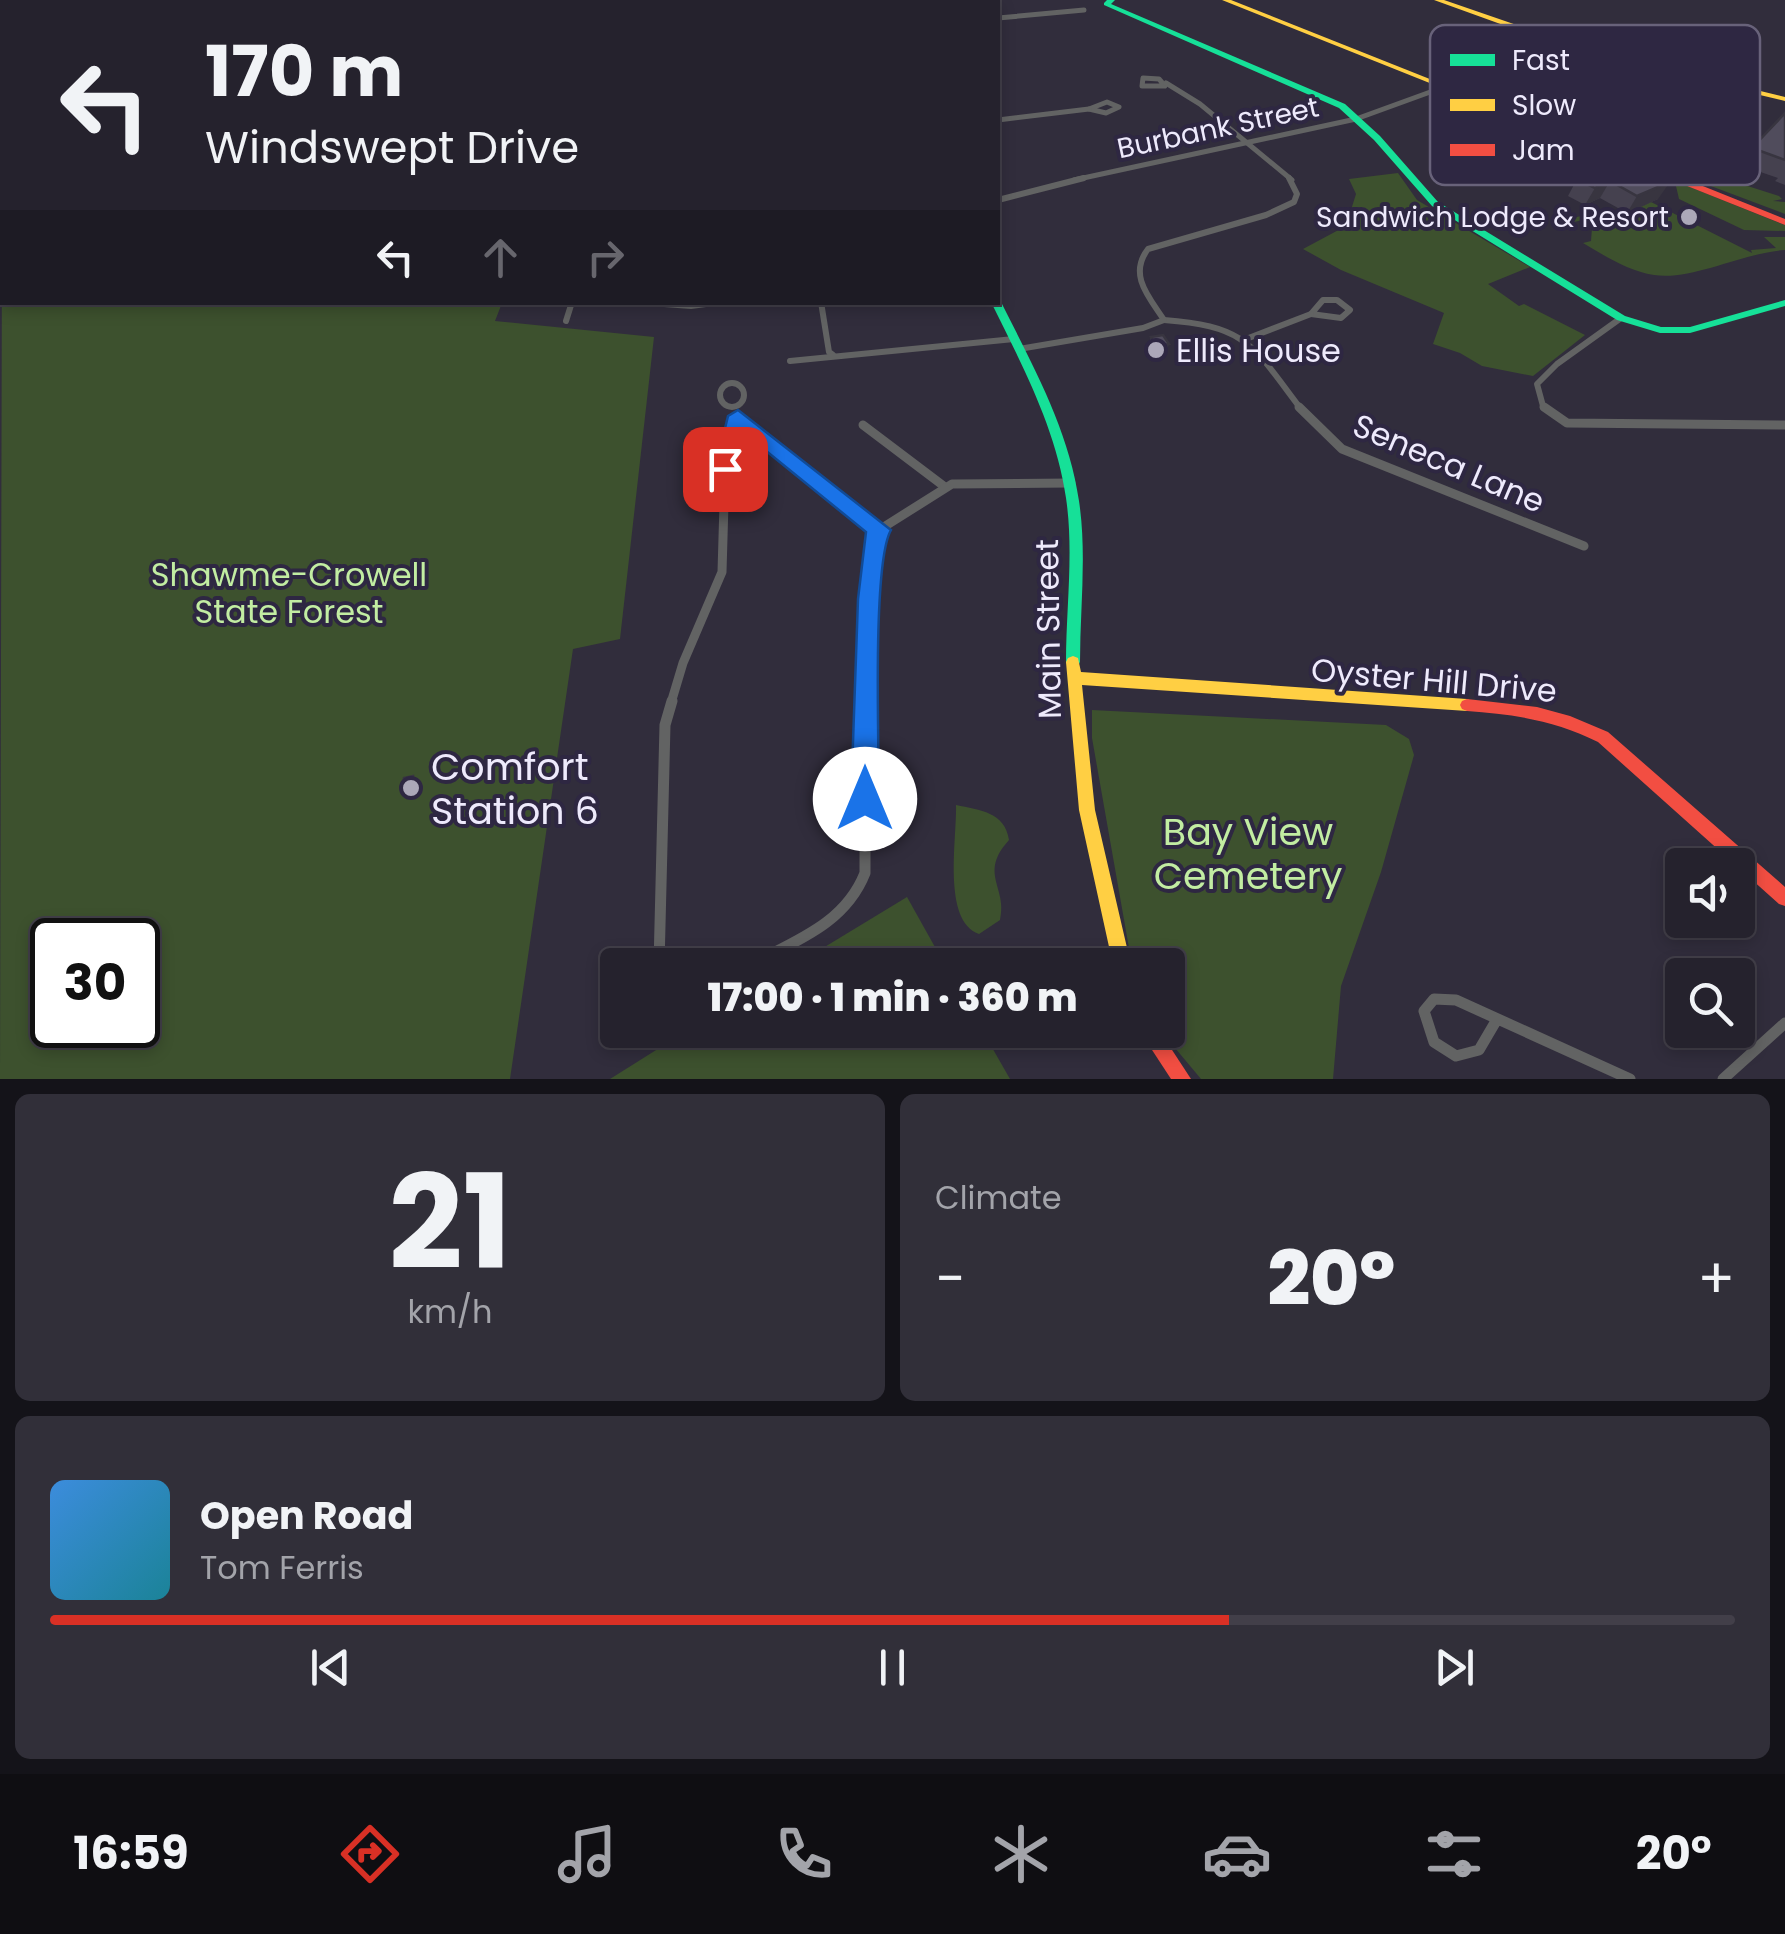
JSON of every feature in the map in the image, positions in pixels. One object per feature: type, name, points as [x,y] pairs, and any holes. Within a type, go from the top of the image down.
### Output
[{"type":"main road","points":[[1112,0],[1106,4],[1342,106],[1435,204],[1621,318],[1660,330],[1690,330],[1785,304]]},
{"type":"main road","points":[[1224,0],[1430,81]]},
{"type":"main road","points":[[1437,0],[1509,25]]},
{"type":"main road","points":[[1760,94],[1785,100]]},
{"type":"main road","points":[[1692,185],[1785,222]]},
{"type":"main road","name":"Main Street","points":[[997,305],[1060,442],[1071,484],[1076,553],[1074,678],[1082,780],[1118,948]]},
{"type":"main road","name":"Oyster Hill Drive","points":[[1074,678],[1528,709],[1574,721],[1616,748],[1785,898]]},
{"type":"main road","points":[[1160,1048],[1182,1079]]},
{"type":"street","points":[[1047,3],[1050,12]]},
{"type":"street","points":[[1000,18],[1084,10]]},
{"type":"street","points":[[1164,320],[1136,274],[1138,259],[1148,249],[1266,214],[1294,202],[1297,194],[1292,180],[1200,104],[1166,83]]},
{"type":"street","name":"Burbank Street","points":[[1000,200],[1244,141],[1356,119],[1430,92]]},
{"type":"street","points":[[1000,120],[1088,109]]},
{"type":"street","points":[[790,361],[1016,344],[1164,320],[1211,323],[1246,339],[1311,314],[1323,300],[1337,300],[1350,310],[1347,317],[1340,318],[1311,314]]},
{"type":"street","points":[[566,322],[571,305]]},
{"type":"street","points":[[821,305],[829,352],[833,355]]},
{"type":"street","points":[[1621,318],[1557,364],[1537,384],[1542,406],[1567,424],[1785,425]]},
{"type":"street","name":"Seneca Lane","points":[[1246,339],[1321,431],[1342,449],[1584,546]]},
{"type":"street","points":[[660,948],[666,725],[683,663],[722,572],[725,469],[736,412],[880,530]]},
{"type":"street","points":[[863,424],[945,487]]},
{"type":"street","points":[[780,948],[832,919],[850,905],[861,889],[874,539],[880,530],[959,482],[1071,484]]},
{"type":"street","points":[[1496,1021],[1484,1048],[1470,1058],[1462,1058],[1450,1056],[1434,1042],[1427,1032],[1424,1010],[1428,1003],[1442,997],[1630,1079]]},
{"type":"street","points":[[1723,1079],[1785,1024]]},
{"type":"green space","points":[[1398,173],[1417,200],[1530,267],[1488,284],[1519,306],[1524,304],[1585,335],[1533,376],[1482,366],[1433,344],[1444,313],[1341,270],[1303,249],[1346,226],[1356,194],[1349,179]]},
{"type":"green space","points":[[1685,185],[1785,225],[1785,231],[1744,230],[1679,199],[1676,186]]},
{"type":"green space","points":[[1708,185],[1744,185],[1779,196],[1782,199],[1773,201],[1785,202],[1785,214]]},
{"type":"green space","points":[[1651,202],[1752,253],[1751,250],[1776,248],[1764,237],[1785,237],[1785,250],[1685,274],[1654,275],[1626,267],[1583,243],[1591,241],[1592,228],[1607,222],[1588,219],[1564,224],[1563,220],[1595,213],[1609,221],[1634,222],[1634,217],[1653,210],[1632,215],[1616,212],[1628,213]]},
{"type":"green space","name":"Shawme-Crowell State Forest","points":[[2,305],[501,305],[495,321],[654,337],[620,639],[573,649],[510,1079],[0,1079]]},
{"type":"green space","name":"Bay View Cemetery","points":[[1092,710],[1386,725],[1409,739],[1414,755],[1381,872],[1341,986],[1333,1079],[1201,1079],[1175,1048],[1185,1048],[1185,948],[1129,948],[1092,738]]},
{"type":"green space","points":[[956,805],[997,818],[1009,840],[996,862],[1000,920],[979,934],[967,926],[956,896]]},
{"type":"green space","points":[[907,897],[936,948],[823,948]]},
{"type":"green space","points":[[659,1048],[992,1048],[1010,1079],[610,1079]]},
{"type":"building","points":[[1785,113],[1785,160],[1760,151],[1760,140]]},
{"type":"building","points":[[1617,185],[1663,185],[1637,196]]},
{"type":"building","points":[[1163,335],[1169,344],[1156,346],[1151,337]]},
{"type":"building","points":[[413,776],[413,790],[403,792],[404,778]]},
{"type":"traffic: fast","points":[[1112,0],[1106,4],[1342,106],[1377,138],[1435,204],[1621,318],[1660,330],[1690,330],[1785,303]]},
{"type":"traffic: fast","points":[[997,305],[1043,399],[1068,475],[1076,541],[1073,662]]},
{"type":"traffic: slow","points":[[1225,0],[1430,81]]},
{"type":"traffic: slow","points":[[1437,0],[1509,25]]},
{"type":"traffic: slow","points":[[1760,93],[1785,99]]},
{"type":"traffic: slow","points":[[1073,662],[1087,810],[1118,948]]},
{"type":"traffic: slow","points":[[1074,678],[1467,705]]},
{"type":"traffic: jam","points":[[1692,185],[1785,222]]},
{"type":"traffic: jam","points":[[1467,705],[1537,713],[1603,737],[1785,898]]},
{"type":"traffic: jam","points":[[1160,1048],[1182,1079]]},
{"type":"place","name":"Sandwich Lodge & Resort","points":[[1689,217]]},
{"type":"place","name":"Ellis House","points":[[1156,350]]},
{"type":"place","name":"Comfort Station 6","points":[[411,788]]},
{"type":"route","points":[[725,469],[738,416],[880,530],[874,539],[870,599],[865,799]]}]
